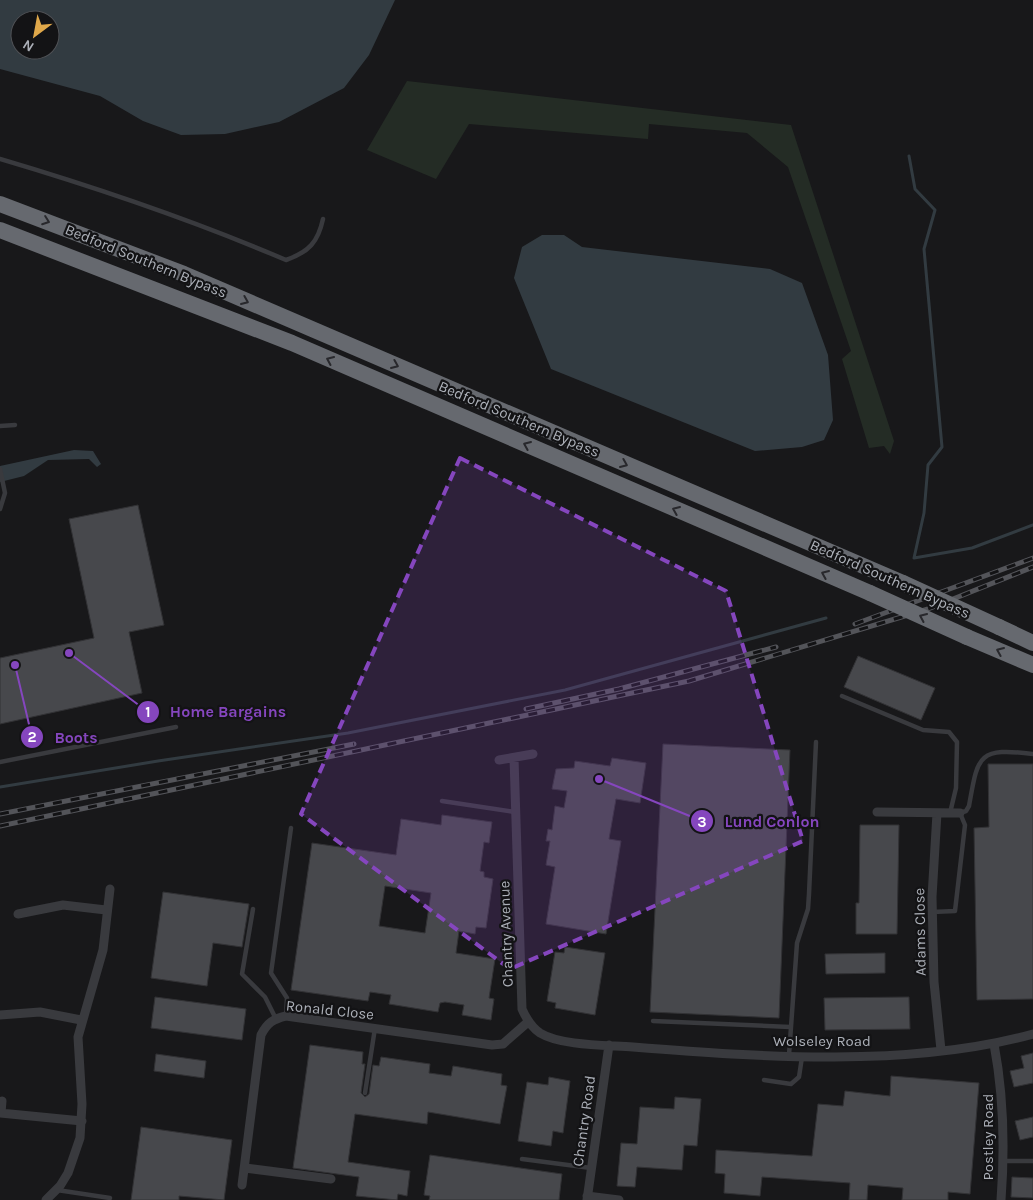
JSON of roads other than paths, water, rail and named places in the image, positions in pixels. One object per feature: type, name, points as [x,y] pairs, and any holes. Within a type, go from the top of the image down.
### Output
[{"type":"highway","name":"Bedford Southern Bypass","points":[[0,204],[184,274],[903,583],[1033,643]]},
{"type":"highway","name":"Bedford Southern Bypass","points":[[0,230],[292,343],[870,593],[1033,666]]},
{"type":"street","points":[[499,760],[533,754]]},
{"type":"street","name":"Chantry Avenue","points":[[514,758],[522,1009],[528,1022]]},
{"type":"street","points":[[877,812],[960,813]]},
{"type":"street","name":"Adams Close","points":[[937,813],[932,912],[934,982],[941,1050]]},
{"type":"street","points":[[46,1200],[68,1173],[76,1156],[82,1121],[78,1037],[81,1020],[103,950],[106,910],[110,889]]},
{"type":"street","points":[[18,914],[63,905],[106,910]]},
{"type":"street","points":[[0,1016],[40,1012],[81,1020]]},
{"type":"street","name":"Ronald Close","points":[[242,1185],[261,1035],[267,1023],[276,1018],[286,1016],[492,1045],[503,1044],[528,1022]]},
{"type":"street","points":[[528,1022],[540,1033],[556,1039],[609,1045]]},
{"type":"street","name":"Wolseley Road","points":[[609,1045],[689,1052],[802,1056],[876,1055],[994,1044],[1033,1034]]},
{"type":"street","name":"Postley Road","points":[[994,1044],[1002,1084],[1005,1130],[1001,1200]]},
{"type":"street","name":"Chantry Road","points":[[587,1198],[609,1045]]},
{"type":"street","points":[[2,1101],[0,1113],[82,1121]]},
{"type":"street","points":[[245,1168],[330,1180]]},
{"type":"street","points":[[587,1198],[619,1200]]},
{"type":"lane","points":[[0,159],[96,187],[208,227],[286,260],[304,254],[320,234],[323,219]]},
{"type":"lane","points":[[0,426],[15,425]]},
{"type":"lane","points":[[0,468],[5,493],[0,508]]},
{"type":"lane","points":[[842,696],[924,730],[949,732],[957,742],[956,788],[950,813]]},
{"type":"lane","points":[[0,762],[176,727]]},
{"type":"lane","points":[[789,1055],[797,943],[808,909],[816,742]]},
{"type":"lane","points":[[932,912],[955,912],[965,825],[960,813],[966,811],[969,806],[978,764],[983,757],[990,754],[1033,754]]},
{"type":"lane","points":[[442,801],[515,812]]},
{"type":"lane","points":[[286,1016],[287,998],[271,973],[291,828]]},
{"type":"lane","points":[[253,909],[242,974],[265,997],[276,1018]]},
{"type":"lane","points":[[653,1021],[790,1027]]},
{"type":"lane","points":[[365,1093],[376,1028]]},
{"type":"lane","points":[[764,1080],[791,1084],[799,1077],[802,1056]]},
{"type":"lane","points":[[522,1159],[591,1168]]},
{"type":"lane","points":[[1003,1161],[1033,1161]]},
{"type":"lane","points":[[56,1190],[110,1198]]},
{"type":"waterway","points":[[909,156],[915,189],[935,210],[924,249],[942,447],[928,465],[924,513],[914,558],[972,548],[1033,525]]},
{"type":"waterway","points":[[0,787],[348,733],[565,690],[826,618]]},
{"type":"railway","points":[[855,624],[1033,558]]},
{"type":"railway","points":[[0,826],[689,681],[928,609],[1033,567]]},
{"type":"railway","points":[[526,709],[619,689],[776,647]]},
{"type":"railway","points":[[0,814],[354,744]]},
{"type":"place","name":"Home Bargains","points":[[69,653]]},
{"type":"place","name":"Boots","points":[[15,665]]},
{"type":"place","name":"Lund Conlon","points":[[599,779]]}]
